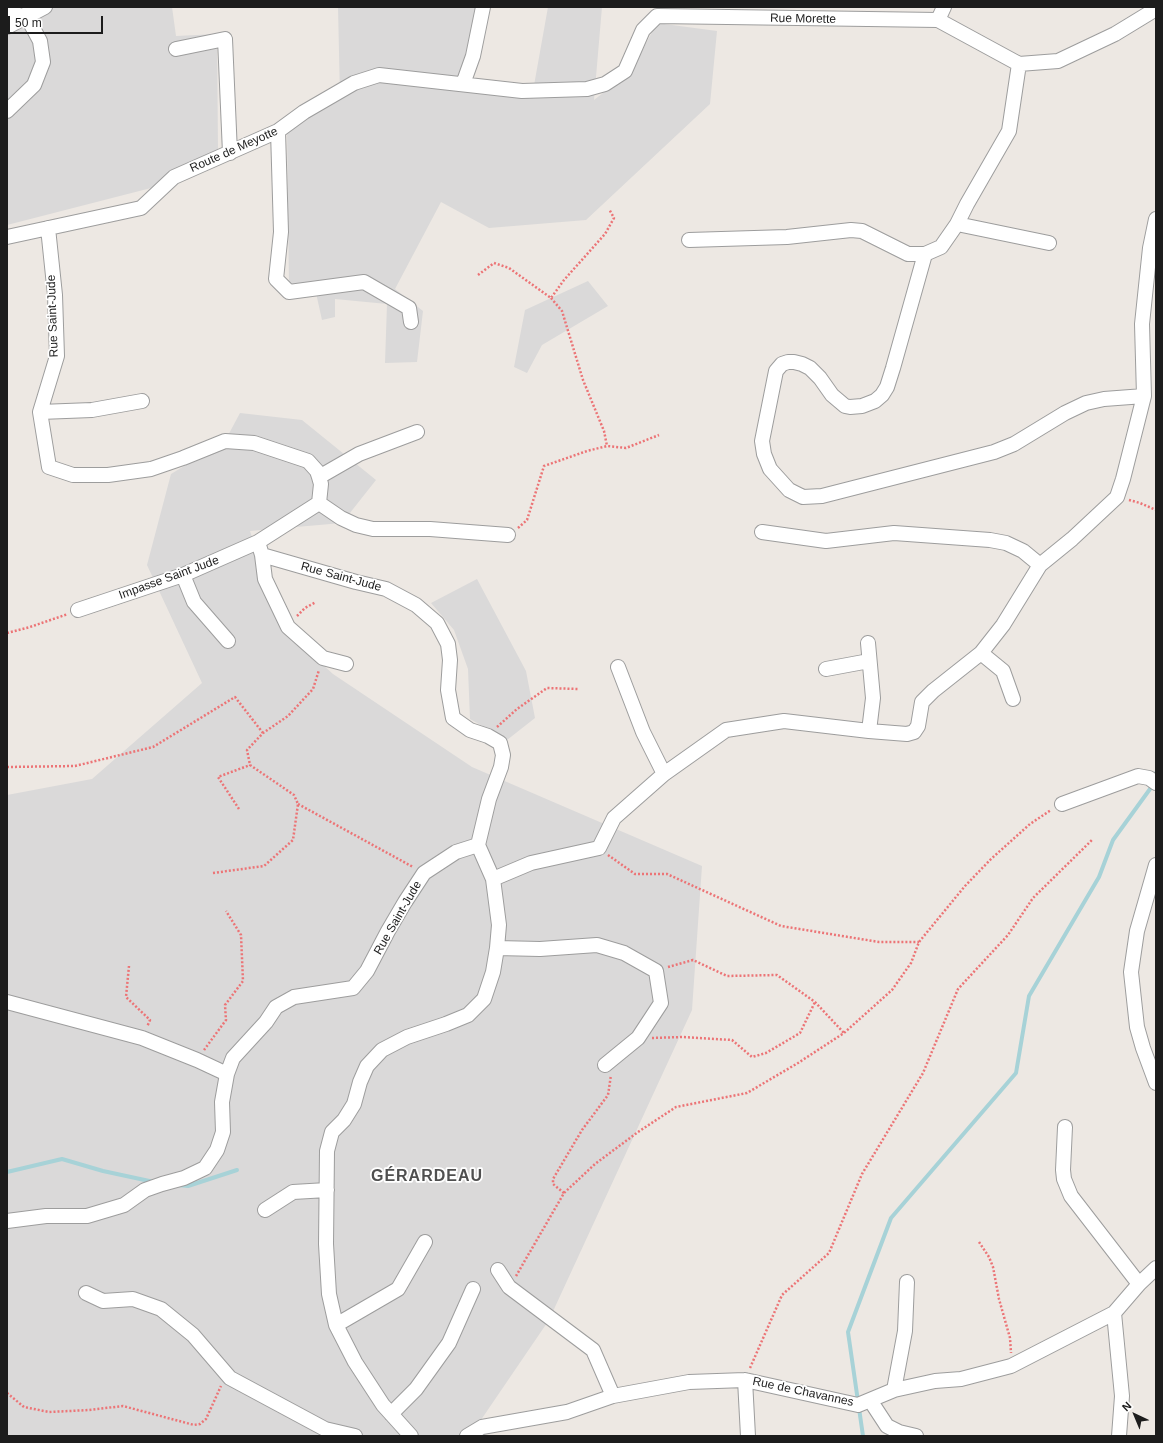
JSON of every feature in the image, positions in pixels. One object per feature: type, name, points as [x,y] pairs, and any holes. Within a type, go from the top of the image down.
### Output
[{"type":"street","points":[[7,12],[28,12],[45,7]]},
{"type":"street","points":[[463,84],[473,56],[482,7]]},
{"type":"street","points":[[938,20],[944,7]]},
{"type":"street","points":[[689,240],[787,237],[851,230],[862,231],[908,254],[925,254],[941,247],[957,224],[1009,131],[1019,64],[1058,61],[1115,34],[1156,10]]},
{"type":"street","points":[[7,27],[28,12]]},
{"type":"street","points":[[7,111],[34,85],[43,62],[40,41],[28,12]]},
{"type":"street","name":"Rue Morette","points":[[463,84],[522,91],[587,90],[606,84],[625,71],[643,30],[657,16],[823,13],[938,20],[1019,64]]},
{"type":"street","points":[[176,49],[225,39],[230,153]]},
{"type":"street","name":"Route de Meyotte","points":[[7,237],[140,208],[174,177],[278,131],[304,112],[354,82],[379,75],[463,84]]},
{"type":"street","points":[[278,131],[281,232],[276,279],[289,292],[364,282],[409,308],[411,322]]},
{"type":"street","points":[[493,879],[531,863],[599,848],[614,818],[664,774],[726,730],[784,721],[869,731],[907,734],[914,732],[918,726],[922,702],[932,691],[981,653],[1003,625],[1040,565],[1072,539],[1117,497],[1144,396],[1142,324],[1150,248],[1156,219]]},
{"type":"street","points":[[957,224],[1049,243]]},
{"type":"street","name":"Rue Saint-Jude","points":[[48,228],[55,295],[57,356],[40,412],[49,467],[73,475],[108,475],[151,469],[184,458],[225,441],[254,443],[308,461],[317,471],[319,477]]},
{"type":"street","points":[[925,254],[889,381],[882,395],[875,401],[862,406],[844,406],[832,395],[820,378],[810,368],[802,364],[788,362],[782,364],[776,370],[762,440],[764,454],[770,470],[789,490],[803,497],[822,496],[994,452],[1014,444],[1065,413],[1086,403],[1104,399],[1144,396]]},
{"type":"street","points":[[40,412],[92,410],[142,401]]},
{"type":"street","points":[[346,664],[323,658],[288,627],[265,579],[260,548],[319,503],[321,484],[319,477],[359,454],[417,432]]},
{"type":"street","points":[[319,503],[341,518],[356,525],[374,529],[430,529],[508,535]]},
{"type":"street","points":[[762,532],[826,541],[894,533],[990,540],[1006,542],[1023,551],[1040,565]]},
{"type":"street","name":"Rue Saint-Jude","points":[[7,1221],[46,1216],[86,1216],[124,1205],[145,1190],[184,1178],[205,1168],[217,1150],[223,1132],[222,1102],[227,1074],[233,1058],[266,1022],[276,1007],[294,997],[353,988],[367,971],[388,931],[424,872],[456,852],[478,845],[489,799],[501,767],[503,755],[500,743],[488,736],[470,730],[453,718],[448,690],[450,660],[448,644],[437,623],[416,605],[386,589],[356,582],[260,548]]},
{"type":"street","name":"Impasse Saint Jude","points":[[78,610],[260,548]]},
{"type":"street","points":[[183,575],[194,602],[228,642]]},
{"type":"street","points":[[868,643],[873,698],[869,731]]},
{"type":"street","points":[[981,653],[1004,671],[1013,699]]},
{"type":"street","points":[[826,669],[869,660]]},
{"type":"street","points":[[618,667],[644,732],[664,774]]},
{"type":"street","points":[[1062,804],[1138,776],[1149,778],[1156,783]]},
{"type":"street","points":[[411,1436],[383,1405],[355,1362],[336,1325],[329,1294],[326,1244],[327,1151],[332,1132],[344,1120],[354,1104],[360,1082],[367,1066],[382,1050],[407,1037],[468,1015],[484,999],[497,948],[499,925],[493,879],[478,845]]},
{"type":"street","points":[[1156,865],[1137,931],[1131,972],[1137,1027],[1156,1083]]},
{"type":"street","points":[[497,948],[540,949],[597,945],[624,954],[656,971],[661,1003],[638,1038],[609,1061]]},
{"type":"street","points":[[7,1002],[142,1038],[227,1074]]},
{"type":"street","points":[[1065,1127],[1063,1170],[1064,1179],[1071,1196],[1139,1284]]},
{"type":"street","points":[[265,1210],[293,1192],[327,1190]]},
{"type":"street","points":[[336,1325],[398,1289],[425,1242]]},
{"type":"street","name":"Rue de Chavannes","points":[[467,1436],[482,1427],[567,1412],[613,1396],[690,1382],[745,1380],[858,1405],[894,1390],[935,1381],[961,1379],[1012,1366],[1114,1313],[1139,1284],[1156,1268]]},
{"type":"street","points":[[498,1270],[509,1287],[593,1350],[613,1396]]},
{"type":"street","points":[[894,1390],[905,1331],[907,1282]]},
{"type":"street","points":[[391,1414],[416,1389],[448,1342],[473,1289]]},
{"type":"street","points":[[86,1293],[103,1301],[133,1299],[162,1309],[193,1335],[230,1378],[325,1429],[355,1436]]},
{"type":"street","points":[[1114,1313],[1122,1396],[1119,1436]]},
{"type":"street","points":[[745,1380],[748,1436]]},
{"type":"street","points":[[870,1400],[887,1426],[899,1432],[916,1436]]},
{"type":"path","points":[[551,298],[564,280],[605,234],[614,218],[609,209]]},
{"type":"path","points":[[478,275],[494,263],[509,268],[551,298],[562,311],[583,380],[604,431],[607,446]]},
{"type":"path","points":[[508,535],[527,520],[544,466],[607,446],[626,448],[660,435]]},
{"type":"path","points":[[1117,497],[1140,503],[1156,510]]},
{"type":"path","points":[[288,627],[306,608],[316,602]]},
{"type":"path","points":[[7,633],[30,627],[78,610]]},
{"type":"path","points":[[213,873],[264,866],[293,840],[298,804],[294,795],[250,765],[247,750],[263,733],[288,716],[313,688],[323,658]]},
{"type":"path","points":[[488,736],[517,709],[547,688],[579,689]]},
{"type":"path","points":[[7,767],[75,766],[153,747],[235,697],[263,733]]},
{"type":"path","points":[[238,809],[218,777],[250,765]]},
{"type":"path","points":[[298,804],[424,872]]},
{"type":"path","points":[[509,1287],[564,1193],[595,1164],[638,1132],[676,1107],[747,1093],[798,1063],[844,1033],[892,990],[911,963],[919,942],[965,886],[991,859],[1030,824],[1062,804]]},
{"type":"path","points":[[745,1380],[782,1295],[829,1253],[862,1174],[923,1073],[958,989],[1008,935],[1033,898],[1093,839]]},
{"type":"path","points":[[599,848],[635,874],[668,874],[781,926],[879,942],[919,942]]},
{"type":"path","points":[[197,1060],[226,1020],[225,1006],[243,981],[241,935],[226,911]]},
{"type":"path","points":[[656,971],[693,960],[727,976],[777,975],[816,1002],[844,1033]]},
{"type":"path","points":[[129,966],[126,997],[150,1020],[142,1038]]},
{"type":"path","points":[[638,1038],[684,1037],[732,1040],[752,1057],[766,1053],[800,1033],[816,1002]]},
{"type":"path","points":[[564,1193],[553,1184],[553,1179],[582,1130],[608,1095],[609,1061]]},
{"type":"path","points":[[979,1242],[989,1257],[993,1267],[999,1299],[1010,1338],[1012,1366]]},
{"type":"path","points":[[7,1394],[24,1407],[48,1412],[89,1410],[123,1406],[194,1425],[200,1424],[206,1420],[226,1374]]},
{"type":"shaded area","points":[[7,7],[172,7],[176,36],[217,34],[218,150],[151,188],[7,225]]},
{"type":"shaded area","points":[[338,7],[477,7],[458,90],[533,91],[548,7],[602,7],[594,100],[631,71],[657,23],[717,31],[710,104],[586,220],[489,228],[441,202],[395,289],[423,311],[417,362],[385,363],[387,304],[335,299],[335,317],[322,320],[314,284],[289,286],[287,132],[340,97]]},
{"type":"shaded area","points":[[588,281],[608,306],[542,345],[527,373],[514,367],[525,310]]},
{"type":"shaded area","points":[[240,413],[302,420],[376,480],[342,523],[250,531],[281,627],[333,674],[472,767],[702,866],[692,1010],[549,1320],[470,1436],[7,1436],[7,795],[92,779],[202,683],[147,565],[171,474],[225,441]]},
{"type":"shaded area","points":[[477,579],[526,671],[535,718],[507,740],[470,719],[468,669],[454,630],[431,603]]},
{"type":"waterway","points":[[863,1436],[848,1332],[891,1218],[1016,1073],[1029,996],[1099,877],[1113,840],[1150,789],[1156,773]]},
{"type":"waterway","points":[[7,1172],[62,1159],[103,1171],[154,1182]]},
{"type":"waterway","points":[[178,1185],[188,1186],[237,1170]]},
{"type":"district","name":"GÉRARDEAU","points":[[427,1177]]}]
